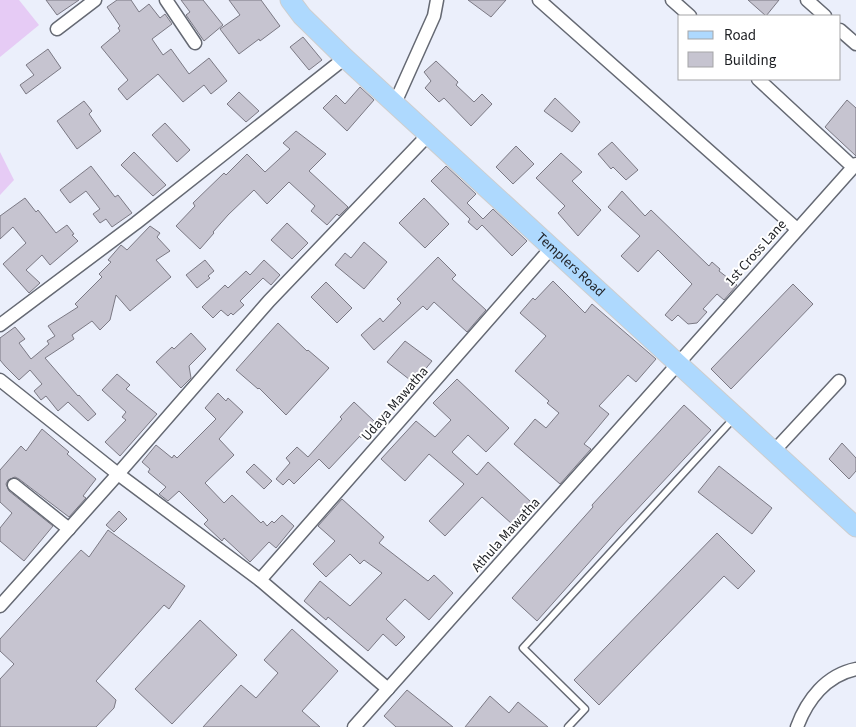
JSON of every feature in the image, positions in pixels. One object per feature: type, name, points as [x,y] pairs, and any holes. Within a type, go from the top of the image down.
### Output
[{"type":"main road","name":"Templers Road","points":[[290,0],[302,16],[345,58],[856,527]]},
{"type":"street","points":[[57,29],[95,0]]},
{"type":"street","points":[[166,0],[195,43]]},
{"type":"street","points":[[395,103],[434,16],[437,0]]},
{"type":"street","points":[[539,0],[798,229]]},
{"type":"street","points":[[672,0],[689,15]]},
{"type":"street","points":[[808,0],[824,15]]},
{"type":"street","points":[[841,31],[856,44]]},
{"type":"street","points":[[0,325],[136,223],[345,58]]},
{"type":"street","points":[[759,80],[855,165]]},
{"type":"street","points":[[0,606],[269,301],[429,134]]},
{"type":"street","name":"1st Cross Lane","points":[[678,362],[855,165]]},
{"type":"street","name":"Udaya Mawatha","points":[[260,580],[552,247]]},
{"type":"street","name":"Athula Mawatha","points":[[354,727],[678,362]]},
{"type":"street","points":[[0,380],[118,474],[260,580],[388,689]]},
{"type":"street","points":[[774,451],[839,381]]},
{"type":"street","points":[[14,484],[69,529]]},
{"type":"street","points":[[797,727],[803,711],[816,693],[832,679],[856,669]]},
{"type":"lane","points":[[568,727],[586,709],[523,648],[736,415]]},
{"type":"shaded area","points":[[0,0],[19,0],[39,25],[0,57]]},
{"type":"shaded area","points":[[0,152],[14,180],[0,195]]},
{"type":"building","points":[[46,0],[79,0],[57,15]]},
{"type":"building","points":[[117,0],[131,0],[139,12],[149,4],[160,18],[165,14],[172,24],[152,39],[163,55],[171,49],[189,74],[209,58],[227,81],[211,94],[204,85],[183,102],[158,74],[127,100],[118,89],[128,80],[101,47],[120,31],[118,28],[120,26],[107,7]]},
{"type":"building","points":[[181,0],[203,0],[223,25],[204,41],[186,15],[190,12]]},
{"type":"building","points":[[229,0],[261,0],[280,26],[239,54],[220,29],[240,15]]},
{"type":"building","points":[[468,0],[506,0],[491,17]]},
{"type":"building","points":[[748,0],[779,0],[765,15]]},
{"type":"building","points":[[303,37],[322,60],[309,70],[290,47]]},
{"type":"building","points":[[48,49],[61,68],[26,94],[20,85],[34,75],[26,65]]},
{"type":"building","points":[[436,61],[458,82],[456,85],[474,102],[482,94],[492,104],[471,126],[444,98],[439,102],[425,88],[431,81],[424,72]]},
{"type":"building","points":[[360,87],[374,100],[347,131],[323,108],[336,95],[345,104]]},
{"type":"building","points":[[239,92],[259,111],[246,122],[227,104]]},
{"type":"building","points":[[555,98],[580,122],[572,132],[544,111]]},
{"type":"building","points":[[847,100],[856,108],[856,156],[825,127]]},
{"type":"building","points":[[84,101],[92,111],[89,114],[101,131],[77,149],[57,121]]},
{"type":"building","points":[[165,123],[190,150],[177,162],[152,135]]},
{"type":"building","points":[[296,131],[326,154],[309,171],[348,207],[339,216],[337,214],[327,225],[311,211],[315,206],[289,182],[267,204],[254,190],[228,215],[200,249],[176,226],[195,206],[193,203],[247,154],[265,172],[290,149],[283,143]]},
{"type":"building","points":[[612,142],[638,170],[626,180],[613,167],[611,169],[598,154]]},
{"type":"building","points":[[516,146],[534,164],[513,184],[496,167]]},
{"type":"building","points":[[134,152],[166,185],[153,196],[121,165]]},
{"type":"building","points":[[561,153],[582,172],[572,181],[601,210],[578,236],[558,213],[565,206],[536,178]]},
{"type":"building","points":[[91,166],[115,197],[118,195],[132,213],[112,227],[106,219],[100,223],[93,214],[100,209],[86,191],[70,203],[60,190]]},
{"type":"building","points":[[446,166],[476,194],[467,203],[483,219],[493,209],[527,241],[512,256],[482,225],[477,230],[468,222],[470,219],[431,181]]},
{"type":"building","points":[[622,191],[645,216],[651,210],[709,266],[712,262],[720,269],[719,271],[737,285],[724,300],[717,294],[703,309],[707,312],[697,323],[688,324],[678,315],[672,321],[665,315],[692,284],[658,250],[638,272],[621,256],[640,236],[608,207]]},
{"type":"building","points":[[25,198],[36,212],[38,210],[56,233],[67,225],[74,234],[72,235],[78,241],[50,265],[42,255],[26,270],[40,283],[29,293],[3,264],[26,243],[13,227],[0,239],[0,216]]},
{"type":"building","points":[[424,198],[449,224],[425,248],[399,223]]},
{"type":"building","points":[[287,223],[308,243],[292,259],[271,240]]},
{"type":"building","points":[[150,226],[160,233],[157,237],[170,251],[156,260],[171,277],[130,311],[116,295],[110,320],[100,330],[92,321],[72,335],[74,339],[45,358],[96,414],[88,421],[68,402],[58,411],[46,396],[41,400],[34,391],[42,384],[30,370],[19,380],[0,360],[0,338],[15,327],[25,339],[19,343],[31,359],[49,344],[47,341],[55,336],[48,326],[78,307],[75,304],[102,277],[99,274],[111,262],[108,260],[121,245],[127,250]]},
{"type":"building","points":[[364,242],[387,262],[364,289],[335,265],[345,253],[351,258]]},
{"type":"building","points":[[438,257],[456,275],[452,279],[486,310],[467,332],[434,302],[427,310],[423,306],[374,350],[361,335],[380,318],[383,322],[401,303],[397,299]]},
{"type":"building","points":[[205,260],[214,271],[208,276],[210,278],[197,288],[186,275]]},
{"type":"building","points":[[264,260],[280,275],[271,285],[263,278],[240,301],[244,305],[233,315],[231,313],[228,316],[221,310],[213,318],[202,307],[225,285],[228,288],[246,271],[250,275]]},
{"type":"building","points":[[553,281],[585,313],[592,304],[656,359],[636,382],[628,375],[599,406],[609,414],[584,444],[591,449],[560,484],[514,444],[535,419],[546,428],[559,413],[547,403],[549,401],[515,371],[546,336],[520,313],[533,298],[535,300]]},
{"type":"building","points":[[326,282],[352,308],[337,323],[311,297]]},
{"type":"building","points":[[793,284],[813,304],[731,389],[711,369]]},
{"type":"building","points":[[278,323],[307,351],[329,368],[286,415],[259,388],[236,370]]},
{"type":"building","points":[[191,333],[206,349],[189,366],[191,378],[181,388],[156,362]]},
{"type":"building","points":[[405,341],[432,361],[414,383],[387,362]]},
{"type":"building","points":[[117,374],[130,385],[126,389],[157,414],[120,456],[105,442],[126,420],[122,417],[126,412],[102,390]]},
{"type":"building","points":[[457,379],[509,428],[486,452],[468,435],[452,452],[477,475],[488,462],[532,503],[512,524],[482,497],[445,536],[429,521],[464,484],[429,454],[405,481],[381,459],[416,421],[435,437],[451,420],[433,403]]},
{"type":"building","points":[[218,393],[226,401],[228,398],[243,412],[219,439],[234,455],[205,483],[224,503],[232,495],[261,523],[263,521],[267,526],[272,521],[274,523],[282,515],[294,526],[276,548],[269,542],[250,562],[224,538],[222,541],[204,524],[208,520],[179,491],[168,501],[159,494],[166,487],[148,472],[150,469],[142,462],[156,445],[172,458],[174,455],[177,458],[216,419],[205,408]]},
{"type":"building","points":[[354,402],[375,422],[361,438],[360,436],[329,469],[319,459],[294,484],[289,479],[283,485],[276,479],[290,463],[286,458],[297,447],[308,457],[342,419],[340,417]]},
{"type":"building","points":[[684,405],[711,430],[537,621],[512,598],[593,507],[592,505]]},
{"type":"building","points":[[42,429],[96,479],[83,496],[86,498],[69,517],[19,479],[15,477],[8,480],[6,484],[9,491],[53,526],[24,561],[0,541],[0,528],[12,513],[0,502],[0,470],[21,446],[26,451]]},
{"type":"building","points":[[842,443],[856,458],[856,471],[849,479],[829,459]]},
{"type":"building","points":[[254,464],[272,481],[264,489],[246,472]]},
{"type":"building","points":[[719,466],[772,508],[752,534],[698,492]]},
{"type":"building","points":[[342,499],[384,537],[379,543],[428,581],[434,575],[453,593],[429,620],[405,599],[386,619],[405,637],[396,646],[383,634],[368,651],[328,617],[326,620],[304,601],[320,581],[350,606],[382,573],[364,560],[360,564],[350,554],[326,577],[313,564],[335,541],[318,526]]},
{"type":"building","points":[[119,511],[127,519],[114,532],[106,525]]},
{"type":"building","points":[[108,530],[185,586],[169,609],[164,605],[96,681],[116,700],[114,708],[96,727],[0,727],[0,679],[14,664],[0,651],[0,639],[81,550],[89,557]]},
{"type":"building","points":[[717,533],[755,571],[738,589],[724,576],[599,705],[574,680]]},
{"type":"building","points":[[200,620],[237,655],[172,724],[135,689]]},
{"type":"building","points":[[292,629],[338,671],[302,711],[320,727],[203,727],[241,685],[256,698],[278,673],[264,660]]},
{"type":"building","points":[[407,690],[453,727],[396,727],[384,716]]},
{"type":"building","points":[[490,696],[509,713],[518,702],[548,727],[465,727]]}]
